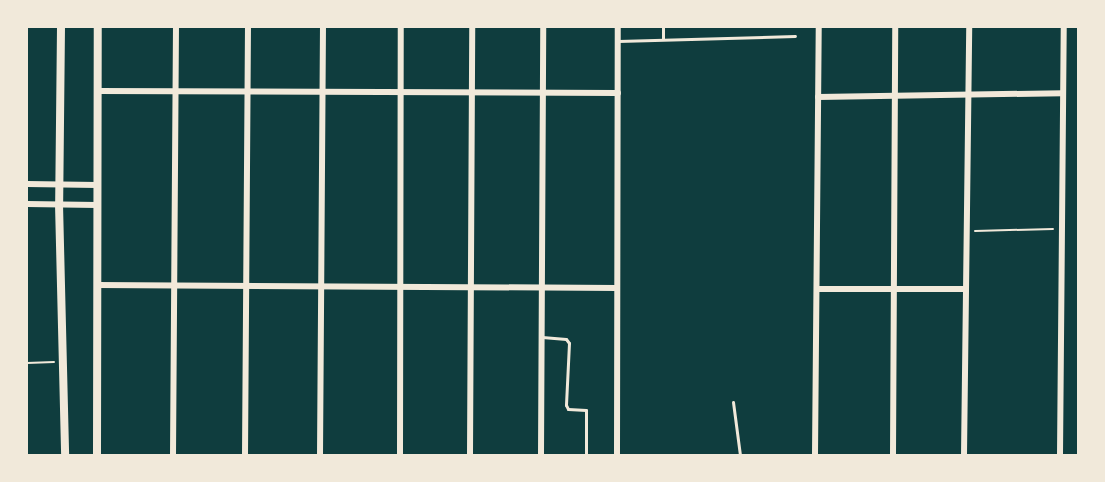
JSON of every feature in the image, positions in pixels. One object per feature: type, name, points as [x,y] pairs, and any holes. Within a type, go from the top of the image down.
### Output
[{"type":"street","points":[[61,27],[59,204],[65,455]]},
{"type":"street","points":[[97,455],[98,27]]},
{"type":"street","points":[[173,455],[176,27]]},
{"type":"street","points":[[245,455],[248,286],[248,27]]},
{"type":"street","points":[[320,455],[323,27]]},
{"type":"street","points":[[400,27],[400,455]]},
{"type":"street","points":[[470,455],[472,27]]},
{"type":"street","points":[[541,455],[543,27]]},
{"type":"street","points":[[617,455],[618,27]]},
{"type":"street","points":[[815,455],[819,27]]},
{"type":"street","points":[[893,455],[895,27]]},
{"type":"street","points":[[964,455],[969,27]]},
{"type":"street","points":[[1060,455],[1064,27]]},
{"type":"street","points":[[98,91],[618,93]]},
{"type":"street","points":[[818,97],[1064,93]]},
{"type":"street","points":[[27,184],[98,185]]},
{"type":"street","points":[[27,204],[98,205]]},
{"type":"street","points":[[97,285],[471,289],[617,288]]},
{"type":"street","points":[[818,289],[966,289]]},
{"type":"lane","points":[[663,27],[663,39]]},
{"type":"lane","points":[[618,41],[795,36]]},
{"type":"lane","points":[[542,337],[566,339],[569,343],[567,407],[586,410],[586,454]]},
{"type":"lane","points":[[733,402],[740,455]]},
{"type":"path","points":[[966,232],[1062,228]]},
{"type":"path","points":[[27,363],[61,362]]}]
